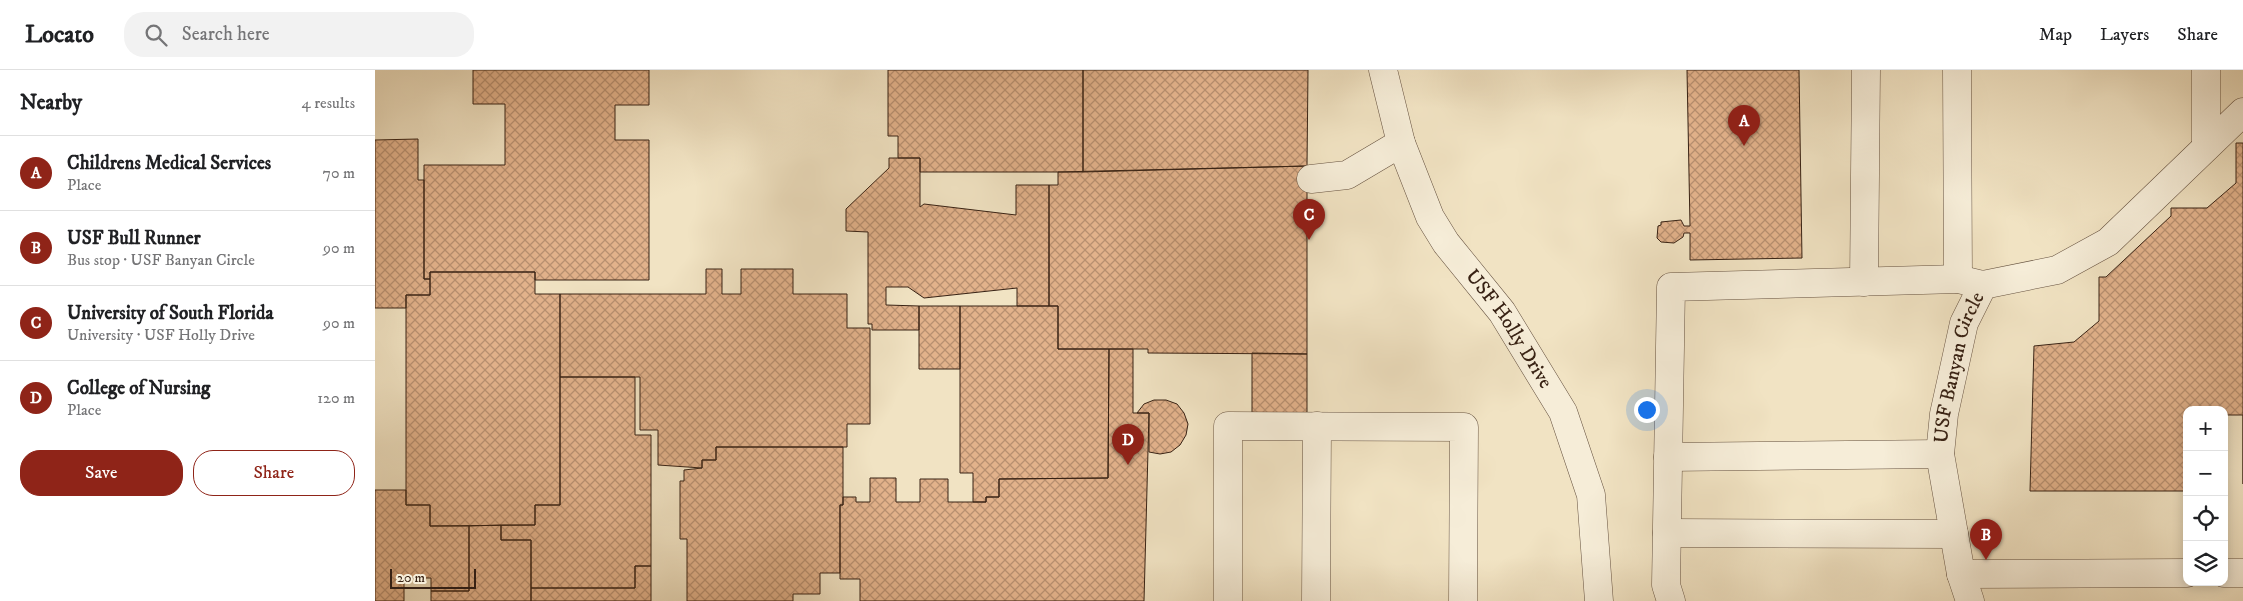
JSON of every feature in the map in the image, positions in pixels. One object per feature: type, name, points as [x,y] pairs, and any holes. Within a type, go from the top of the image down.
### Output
[{"type":"street","name":"USF Holly Drive","points":[[1383,70],[1401,143],[1429,217],[1446,243],[1502,312],[1563,412],[1591,495],[1599,601]]},
{"type":"street","points":[[1865,282],[1866,70]]},
{"type":"street","points":[[1671,601],[1666,585],[1671,287],[1865,282],[1971,282],[1957,70]]},
{"type":"street","points":[[2206,70],[2206,147]]},
{"type":"street","name":"USF Banyan Circle","points":[[1969,601],[1961,574],[1940,454],[1944,414],[1971,282],[2057,270],[2108,242],[2243,112]]},
{"type":"street","points":[[1311,179],[1347,175],[1401,143]]},
{"type":"street","points":[[1228,601],[1228,426],[1464,427],[1463,601]]},
{"type":"street","points":[[1316,601],[1317,426]]},
{"type":"street","points":[[1668,456],[1940,454]]},
{"type":"street","points":[[1667,533],[1954,534]]},
{"type":"street","points":[[1961,574],[2183,573]]},
{"type":"street","points":[[2228,573],[2243,573]]},
{"type":"building","points":[[473,70],[649,70],[649,105],[615,105],[615,140],[649,140],[649,280],[535,280],[535,272],[430,272],[430,279],[424,279],[424,165],[505,165],[505,104],[473,104]]},
{"type":"building","points":[[888,70],[1083,70],[1083,172],[920,172],[920,158],[898,158],[898,136],[888,136]]},
{"type":"building","points":[[1083,70],[1308,70],[1307,166],[1083,172]]},
{"type":"building","points":[[1687,70],[1799,70],[1802,258],[1690,260],[1690,233],[1684,233],[1683,237],[1674,243],[1661,242],[1657,238],[1658,226],[1661,225],[1661,222],[1681,220],[1684,226],[1690,226]]},
{"type":"building","points":[[418,139],[418,180],[424,180],[424,279],[430,279],[430,295],[406,295],[406,308],[375,308],[375,140]]},
{"type":"building","points":[[2236,143],[2243,143],[2243,415],[2228,415],[2228,406],[2183,406],[2183,491],[2030,491],[2034,346],[2074,342],[2099,321],[2099,277],[2106,277],[2171,216],[2171,208],[2207,208],[2236,183]]},
{"type":"building","points":[[889,158],[920,158],[920,207],[924,204],[1016,215],[1016,185],[1049,185],[1049,306],[1017,306],[1017,288],[924,298],[908,287],[886,287],[886,305],[919,306],[919,330],[872,330],[872,324],[868,324],[868,232],[846,231],[846,209],[889,168]]},
{"type":"building","points":[[1307,166],[1307,354],[1148,353],[1148,349],[1058,349],[1058,306],[1049,306],[1049,185],[1058,185],[1058,172]]},
{"type":"building","points":[[706,269],[722,269],[722,294],[741,294],[741,269],[793,269],[793,294],[847,294],[847,328],[870,328],[870,424],[847,424],[847,447],[716,447],[716,460],[702,460],[702,468],[658,465],[658,430],[640,430],[640,377],[560,377],[560,294],[706,294]]},
{"type":"building","points":[[430,272],[535,272],[535,294],[560,294],[560,505],[535,505],[535,525],[430,526],[430,505],[406,505],[406,295],[430,295]]},
{"type":"building","points":[[919,306],[960,306],[960,369],[919,369]]},
{"type":"building","points":[[960,306],[1058,306],[1058,349],[1109,349],[1108,478],[999,479],[999,497],[986,497],[986,502],[973,502],[973,473],[960,473]]},
{"type":"building","points":[[1109,349],[1133,349],[1133,413],[1149,413],[1144,601],[860,601],[860,579],[840,579],[840,505],[843,505],[843,497],[856,497],[856,502],[870,502],[870,478],[896,478],[896,502],[920,502],[920,479],[948,479],[948,502],[986,502],[986,497],[999,497],[999,479],[1108,478]]},
{"type":"building","points":[[1252,353],[1307,354],[1307,414],[1252,414]]},
{"type":"building","points":[[560,377],[635,377],[635,435],[651,435],[651,566],[635,566],[635,588],[531,588],[531,540],[501,540],[501,525],[535,525],[535,505],[560,505]]},
{"type":"building","points":[[1154,400],[1166,400],[1177,404],[1184,413],[1188,424],[1186,435],[1180,445],[1171,452],[1160,454],[1149,452],[1149,413],[1137,413],[1144,404]]},
{"type":"building","points":[[716,447],[843,447],[843,505],[840,505],[840,573],[820,573],[820,594],[793,594],[793,601],[687,601],[687,539],[680,539],[680,481],[684,481],[684,470],[702,468],[702,460],[716,460]]},
{"type":"building","points":[[375,490],[406,490],[406,505],[430,505],[430,526],[469,526],[469,591],[431,591],[431,578],[404,578],[404,601],[375,601]]},
{"type":"building","points":[[501,525],[501,540],[531,540],[531,601],[431,601],[431,591],[469,591],[469,526]]},
{"type":"building","points":[[635,566],[651,566],[651,601],[531,601],[531,588],[635,588]]},
{"type":"place","name":"Childrens Medical Services","points":[[1744,146]]},
{"type":"place","name":"University of South Florida","points":[[1309,240]]},
{"type":"place","name":"College of Nursing","points":[[1128,465]]},
{"type":"place","name":"USF Bull Runner","points":[[1986,560]]}]
